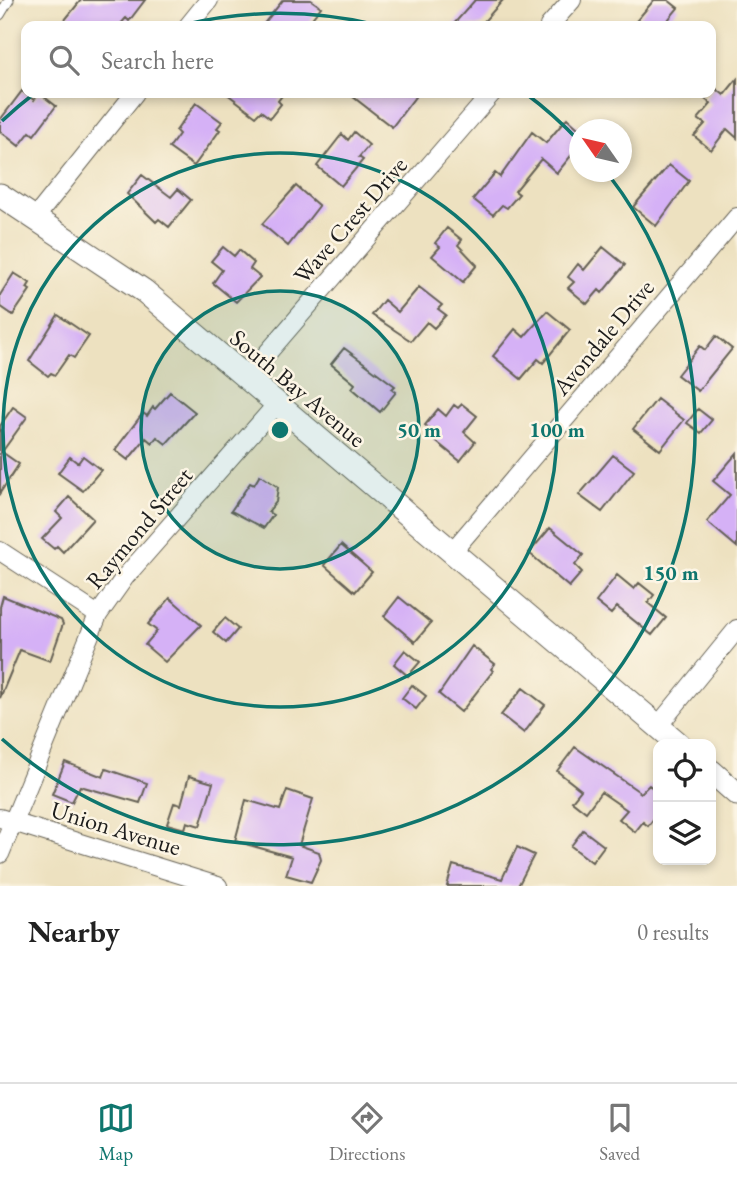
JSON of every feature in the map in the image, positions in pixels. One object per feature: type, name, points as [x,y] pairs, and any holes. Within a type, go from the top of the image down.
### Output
[{"type":"street","points":[[192,21],[209,0]]},
{"type":"street","points":[[554,21],[572,0]]},
{"type":"street","points":[[35,218],[131,98]]},
{"type":"street","name":"Wave Crest Drive","points":[[245,379],[488,98]]},
{"type":"street","name":"South Bay Avenue","points":[[0,195],[144,291],[673,739]]},
{"type":"street","name":"Avondale Drive","points":[[451,553],[737,216]]},
{"type":"street","name":"Raymond Street","points":[[0,853],[8,820],[98,615],[125,578],[277,404]]},
{"type":"street","points":[[0,551],[98,615]]},
{"type":"street","points":[[658,726],[737,629]]},
{"type":"street","points":[[716,776],[737,794]]},
{"type":"street","name":"Union Avenue","points":[[8,820],[218,886]]},
{"type":"lane","points":[[0,15],[9,0]]},
{"type":"building","points":[[81,0],[145,0],[129,21],[126,18],[123,21],[64,21]]},
{"type":"building","points":[[283,0],[311,0],[321,7],[310,21],[266,21]]},
{"type":"building","points":[[475,0],[503,0],[484,21],[456,21]]},
{"type":"building","points":[[654,0],[668,0],[678,8],[667,21],[636,21]]},
{"type":"building","points":[[737,79],[737,138],[727,129],[711,150],[694,136],[705,124],[698,119],[711,104],[706,98],[716,98],[716,89],[724,95]]},
{"type":"building","points":[[21,92],[21,98],[46,98],[56,106],[34,135],[30,132],[19,146],[0,131],[0,120]]},
{"type":"building","points":[[233,98],[280,98],[278,101],[281,104],[270,118],[261,111],[256,116]]},
{"type":"building","points":[[354,98],[414,98],[392,127]]},
{"type":"building","points":[[196,103],[222,122],[217,128],[220,130],[194,166],[169,148],[179,134],[176,131]]},
{"type":"building","points":[[567,118],[569,158],[557,173],[541,159],[515,191],[519,194],[507,208],[502,205],[493,215],[473,199],[495,173],[500,177],[532,132],[546,143]]},
{"type":"building","points":[[354,132],[369,145],[359,157],[363,160],[341,186],[317,166],[342,134],[348,140]]},
{"type":"building","points":[[669,165],[689,181],[656,226],[633,207]]},
{"type":"building","points":[[142,175],[171,197],[178,189],[191,200],[169,227],[159,219],[156,222],[127,194]]},
{"type":"building","points":[[296,186],[319,206],[288,246],[262,224]]},
{"type":"building","points":[[447,228],[462,240],[458,245],[477,265],[463,282],[432,256],[440,247],[435,243]]},
{"type":"building","points":[[223,247],[234,256],[239,250],[254,263],[250,269],[260,277],[236,302],[213,283],[222,270],[211,261]]},
{"type":"building","points":[[603,247],[625,265],[602,293],[599,290],[587,304],[568,288],[574,282],[568,277],[578,264],[584,270]]},
{"type":"building","points":[[14,273],[30,283],[27,288],[30,290],[13,315],[0,306],[0,295]]},
{"type":"building","points":[[419,287],[442,305],[438,309],[446,315],[434,328],[427,322],[411,341],[372,315],[384,300],[398,312]]},
{"type":"building","points":[[547,311],[570,330],[543,363],[538,359],[521,379],[493,356],[515,329],[524,337]]},
{"type":"building","points":[[58,315],[89,336],[74,358],[69,355],[55,375],[51,373],[48,376],[29,361]]},
{"type":"building","points":[[716,336],[732,349],[698,391],[677,375],[700,346],[705,350]]},
{"type":"building","points":[[344,348],[395,386],[392,389],[396,392],[380,412],[352,388],[355,384],[331,364]]},
{"type":"building","points":[[170,392],[195,412],[166,444],[157,437],[152,443],[146,438],[128,460],[115,450],[143,413],[147,416]]},
{"type":"building","points":[[657,399],[684,420],[660,450],[633,429]]},
{"type":"building","points":[[462,404],[477,416],[464,432],[475,442],[460,461],[433,439],[437,434],[425,425],[438,409],[446,416],[454,405],[458,408]]},
{"type":"building","points":[[13,407],[27,417],[2,452],[19,464],[0,493],[0,426]]},
{"type":"building","points":[[698,409],[712,420],[701,433],[687,423]]},
{"type":"building","points":[[737,453],[737,547],[707,522],[730,495],[713,481]]},
{"type":"building","points":[[613,455],[634,471],[602,512],[579,495]]},
{"type":"building","points":[[83,456],[101,470],[83,491],[58,473],[70,457],[78,463]]},
{"type":"building","points":[[260,475],[278,487],[276,502],[268,512],[273,515],[264,528],[231,511],[250,483],[254,485]]},
{"type":"building","points":[[69,497],[93,519],[63,552],[57,546],[54,549],[42,539],[62,518],[56,512]]},
{"type":"building","points":[[550,528],[583,555],[575,565],[582,572],[569,587],[529,553]]},
{"type":"building","points":[[341,545],[372,572],[355,592],[324,565]]},
{"type":"building","points":[[617,575],[634,589],[639,583],[654,595],[648,603],[666,618],[652,635],[617,607],[611,614],[596,602]]},
{"type":"building","points":[[3,596],[61,620],[63,624],[50,661],[20,650],[0,698],[0,607]]},
{"type":"building","points":[[399,597],[431,623],[415,642],[384,616]]},
{"type":"building","points":[[170,598],[201,625],[165,662],[145,645],[157,631],[148,624]]},
{"type":"building","points":[[225,618],[238,629],[226,643],[213,632]]},
{"type":"building","points":[[472,646],[495,664],[491,669],[493,671],[461,712],[439,694]]},
{"type":"building","points":[[405,650],[420,662],[408,676],[394,664]]},
{"type":"building","points":[[412,685],[426,696],[416,709],[402,698]]},
{"type":"building","points":[[523,688],[545,705],[524,733],[501,715]]},
{"type":"building","points":[[575,747],[641,793],[649,785],[653,788],[653,820],[648,826],[643,822],[635,832],[619,819],[627,810],[601,792],[586,812],[572,801],[581,790],[557,771]]},
{"type":"building","points":[[65,762],[103,777],[106,769],[147,783],[140,803],[80,786],[72,802],[52,794]]},
{"type":"building","points":[[189,776],[213,783],[200,826],[187,822],[185,829],[167,824],[174,803],[181,805]]},
{"type":"building","points":[[287,790],[313,799],[299,845],[319,852],[321,860],[311,882],[286,875],[292,857],[235,841],[246,800],[280,810]]},
{"type":"building","points":[[583,830],[604,846],[592,862],[571,846]]},
{"type":"building","points":[[517,847],[534,855],[518,886],[447,886],[453,865],[502,879]]}]
